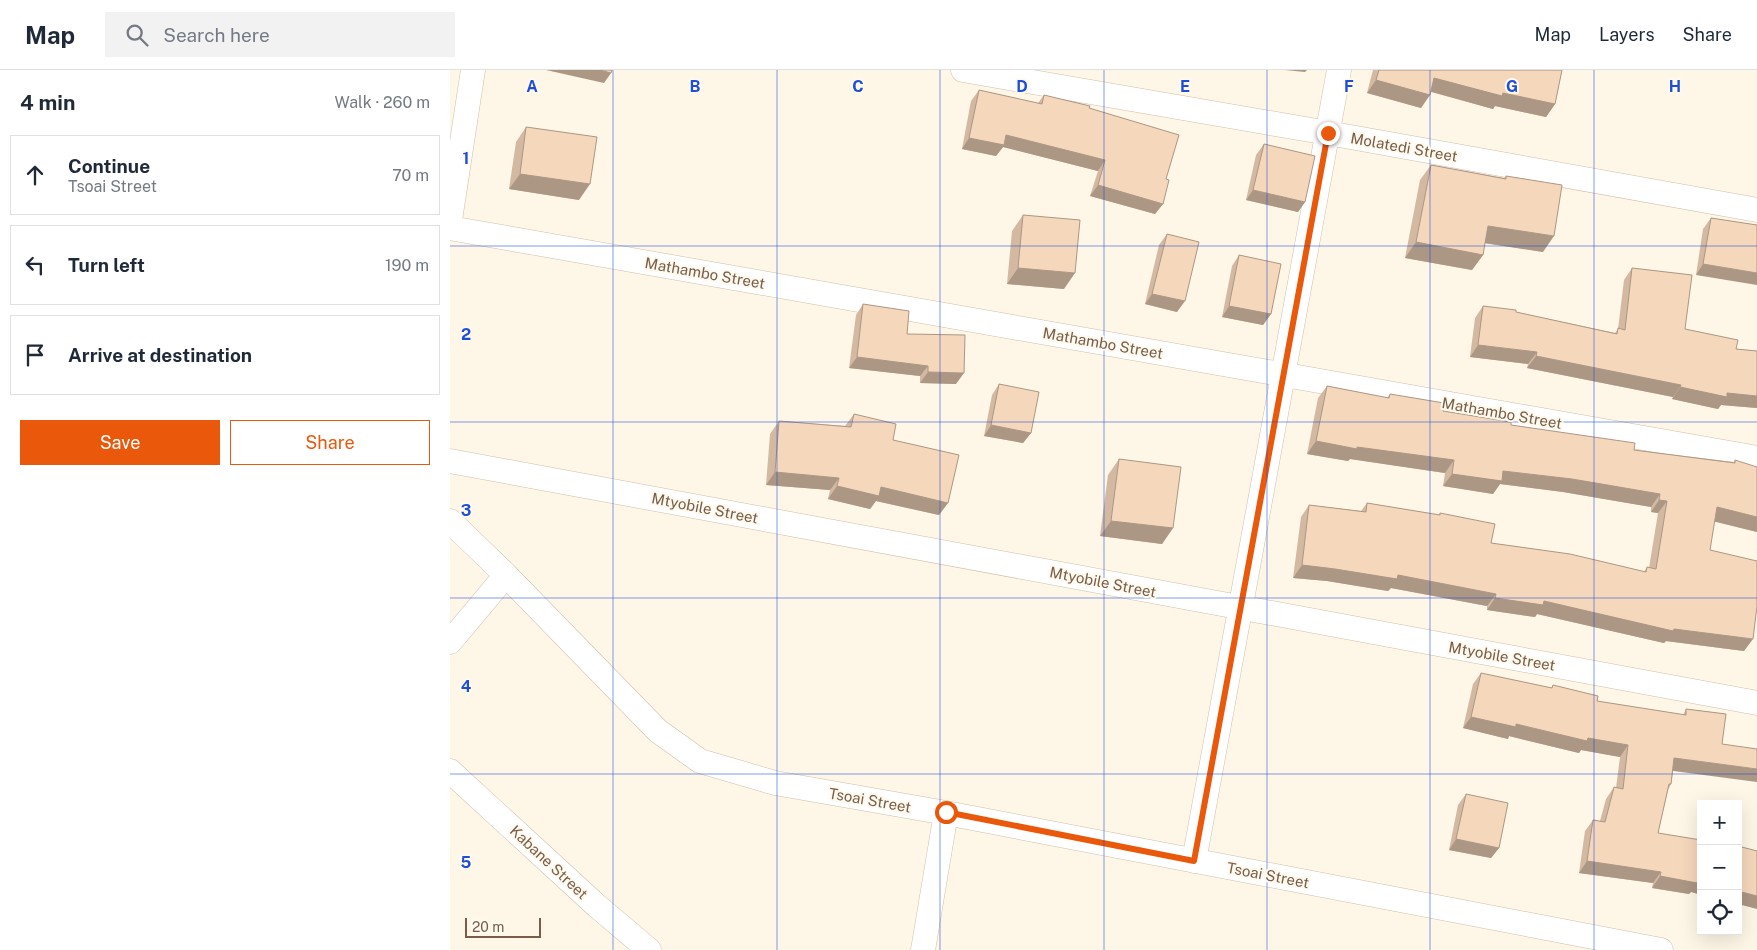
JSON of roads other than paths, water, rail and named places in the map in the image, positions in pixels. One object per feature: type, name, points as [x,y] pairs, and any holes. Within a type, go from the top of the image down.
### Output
[{"type":"street","points":[[450,220],[473,70]]},
{"type":"street","name":"Molatedi Street","points":[[962,70],[1757,210]]},
{"type":"street","points":[[1194,861],[1339,70]]},
{"type":"street","name":"Mathambo Street","points":[[450,228],[1757,458]]},
{"type":"street","name":"Mtyobile Street","points":[[450,461],[1757,703]]},
{"type":"street","name":"Tsoai Street","points":[[450,521],[506,575],[658,731],[700,761],[774,783],[946,812],[1661,950]]},
{"type":"street","points":[[450,642],[506,575]]},
{"type":"street","name":"Kabane Street","points":[[450,770],[597,906],[650,950]]},
{"type":"street","points":[[923,950],[946,812]]}]
